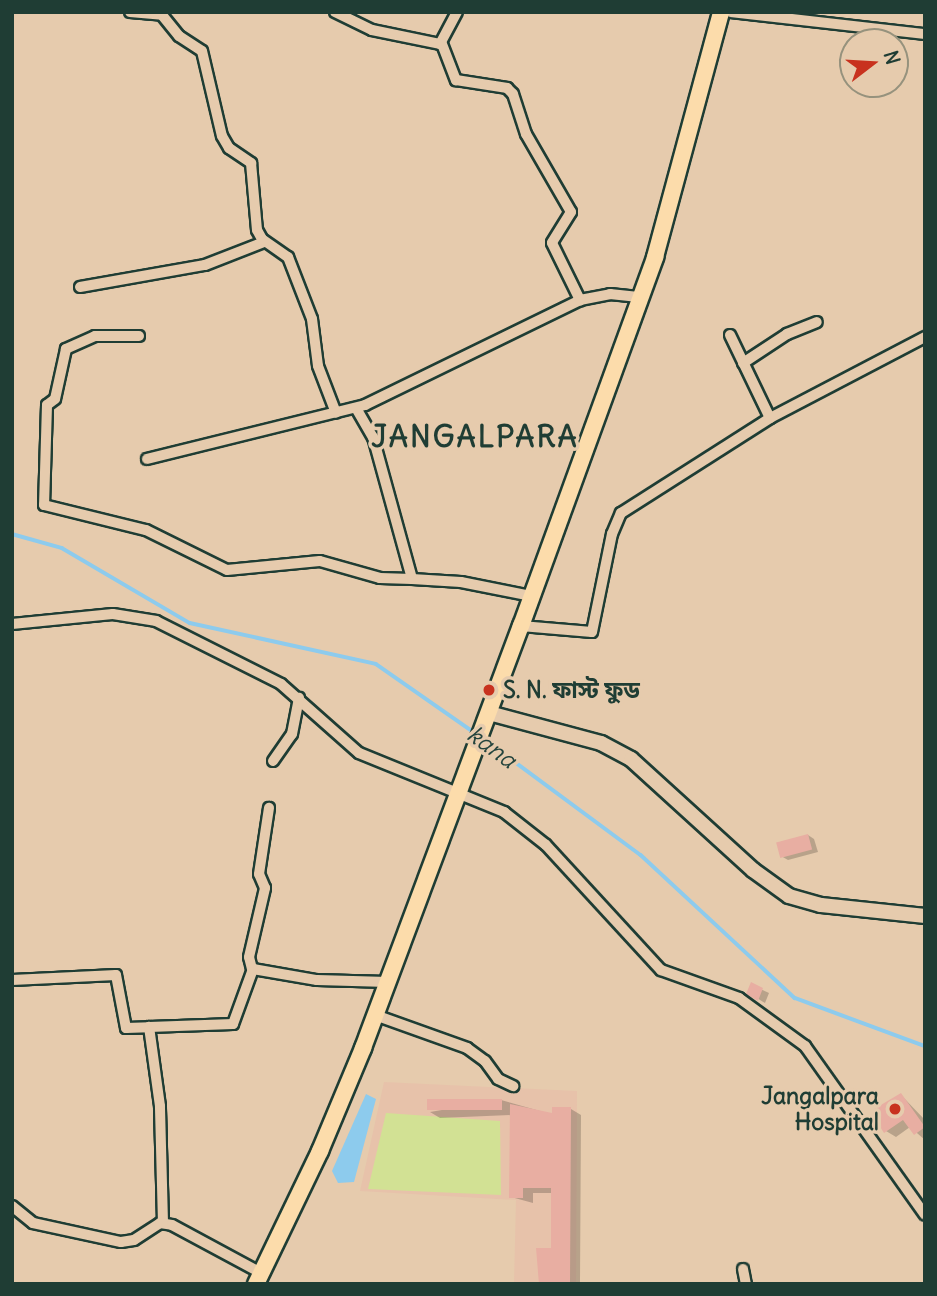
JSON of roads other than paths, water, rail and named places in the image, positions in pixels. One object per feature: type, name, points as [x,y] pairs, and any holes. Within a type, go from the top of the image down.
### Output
[{"type":"main road","points":[[259,1278],[320,1152],[376,1016],[456,793],[521,626],[640,297],[676,189],[721,12]]},
{"type":"street","points":[[130,12],[162,15],[179,37],[200,48],[223,141],[251,163],[255,222],[264,242],[288,257],[312,319],[318,366],[336,413]]},
{"type":"street","points":[[335,12],[372,30],[442,44]]},
{"type":"street","points":[[457,12],[442,44],[456,80],[512,92],[526,134],[571,212],[552,243],[580,300]]},
{"type":"street","points":[[731,12],[925,34]]},
{"type":"street","points":[[80,287],[205,265],[264,242]]},
{"type":"street","points":[[147,459],[356,408],[409,387],[580,300],[610,293],[640,297]]},
{"type":"street","points":[[743,363],[787,334],[817,322]]},
{"type":"street","points":[[730,335],[770,418]]},
{"type":"street","points":[[139,336],[95,336],[67,347],[56,397],[47,405],[43,504],[146,530],[227,570],[320,561],[380,578],[470,583],[531,596]]},
{"type":"street","points":[[521,626],[592,632],[618,516],[770,418],[925,337]]},
{"type":"street","points":[[356,408],[373,437],[412,579]]},
{"type":"street","points":[[12,624],[97,614],[145,618],[257,669],[299,698],[330,731],[359,753],[492,806],[540,839],[661,970],[739,998],[805,1046],[925,1216]]},
{"type":"street","points":[[273,761],[292,734],[299,698]]},
{"type":"street","points":[[486,719],[581,737],[620,752],[642,767],[766,882],[789,897],[821,905],[925,916]]},
{"type":"street","points":[[12,980],[116,975],[126,1028],[233,1024],[252,969],[248,957],[265,888],[259,874],[269,808]]},
{"type":"street","points":[[252,969],[317,980],[388,982]]},
{"type":"street","points":[[376,1016],[467,1048],[485,1060],[498,1079],[513,1086]]},
{"type":"street","points":[[149,1027],[160,1106],[163,1223]]},
{"type":"street","points":[[12,1206],[33,1223],[121,1242],[163,1223]]},
{"type":"street","points":[[163,1223],[259,1278]]},
{"type":"street","points":[[743,1269],[746,1284]]},
{"type":"water","points":[[366,1094],[376,1099],[354,1182],[338,1183],[332,1171]]},
{"type":"waterway","name":"kana","points":[[12,534],[62,548],[190,623],[376,664],[475,733]]},
{"type":"waterway","name":"kana","points":[[484,739],[641,855],[795,998],[925,1046]]},
{"type":"place","name":"S. N. ফাস্ট ফুড","points":[[489,690]]},
{"type":"place","name":"Jangalpara Hospital","points":[[895,1109]]},
{"type":"district","name":"JANGALPARA","points":[[475,436]]}]
